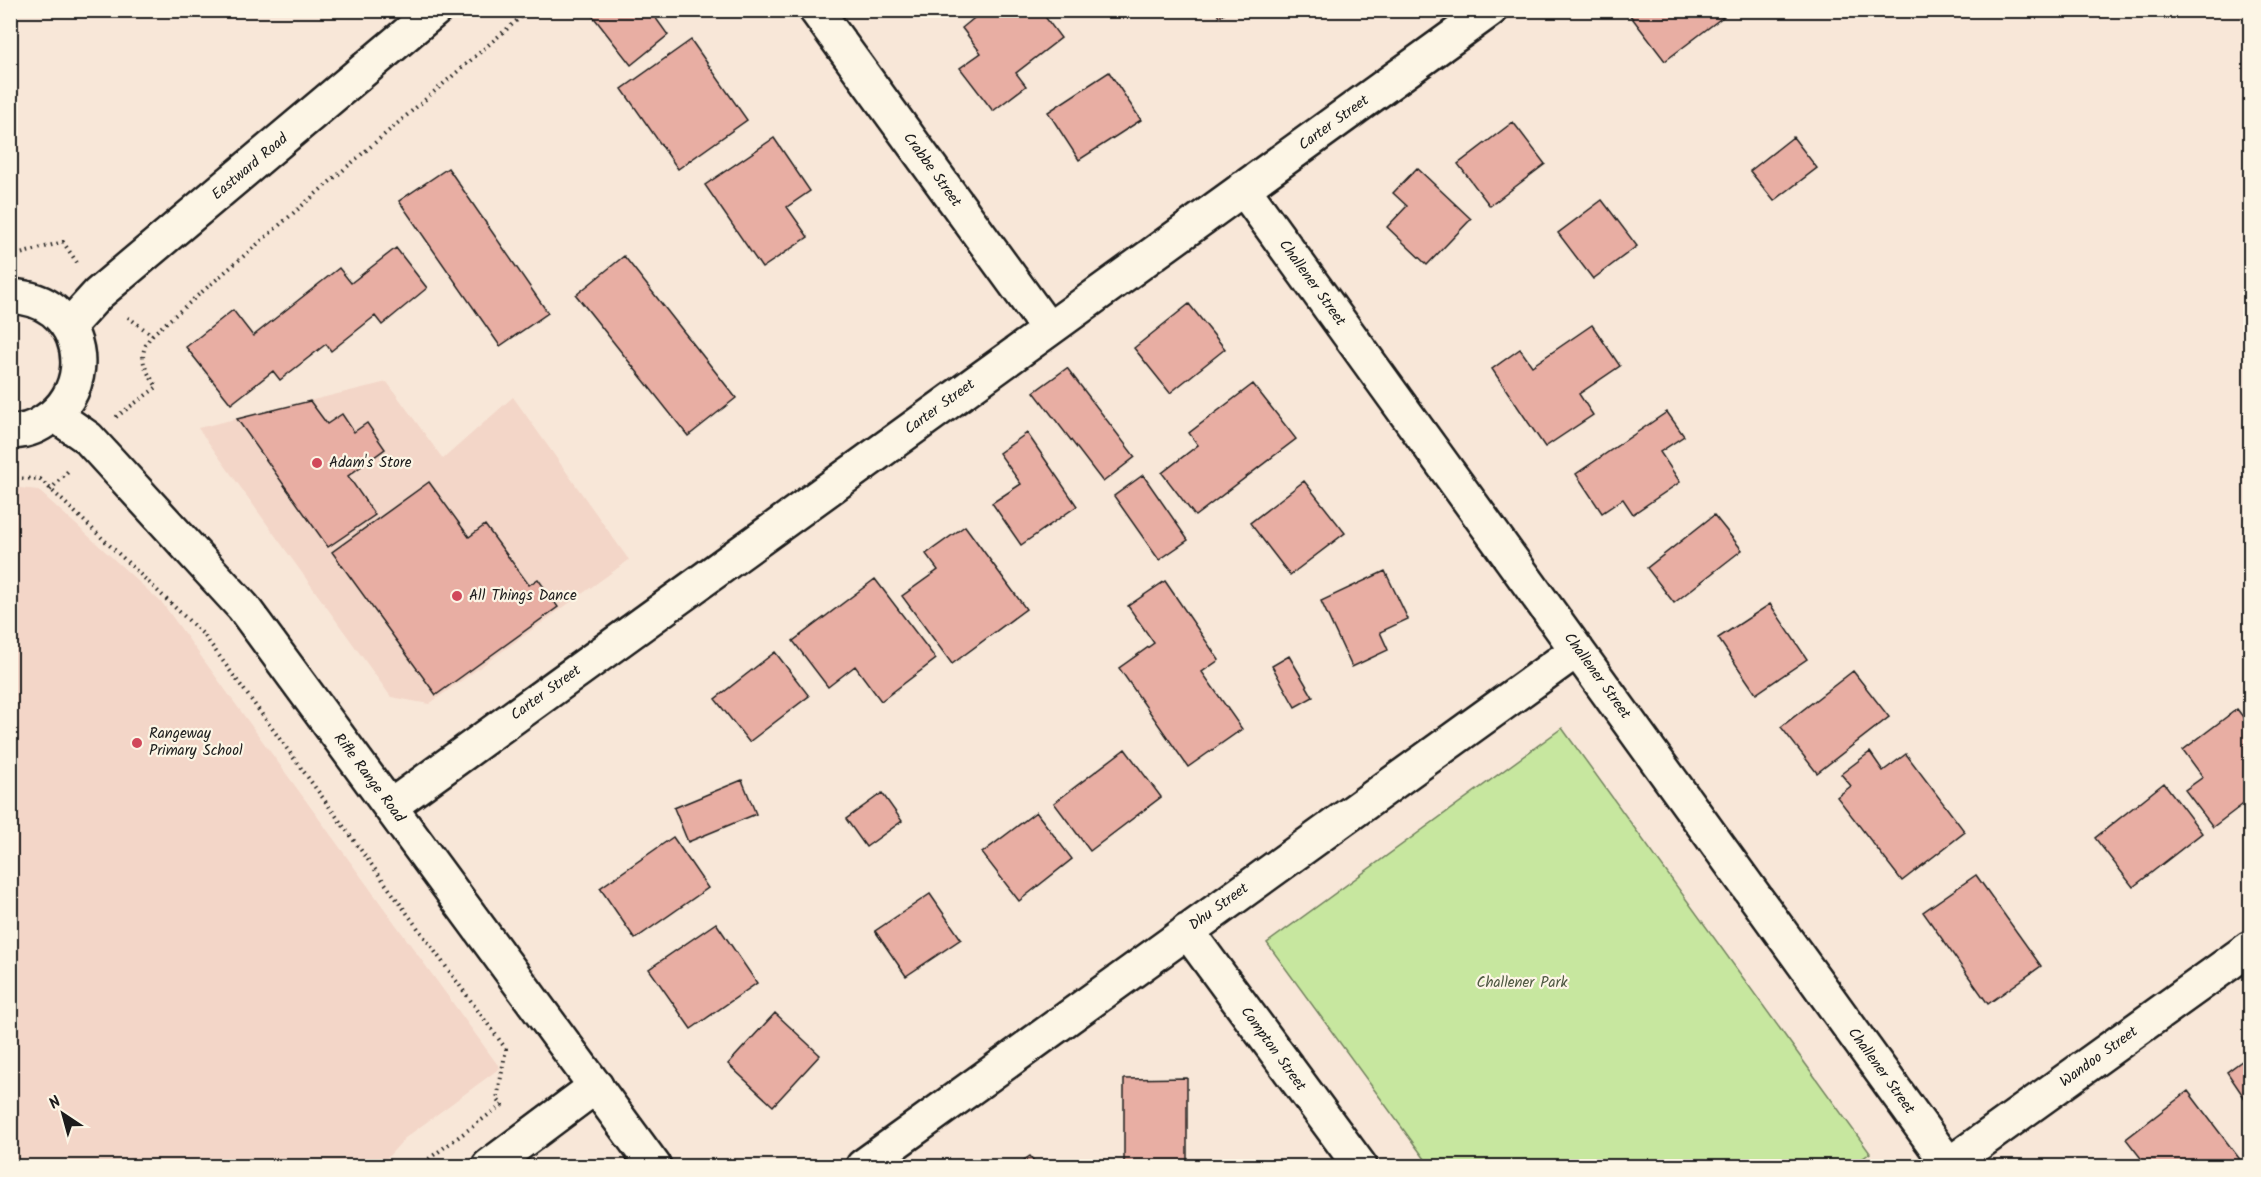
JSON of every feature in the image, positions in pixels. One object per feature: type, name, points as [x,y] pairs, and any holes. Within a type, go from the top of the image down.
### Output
[{"type":"street","name":"Eastward Road","points":[[68,327],[98,294],[435,10]]},
{"type":"street","name":"Crabbe Street","points":[[816,10],[1048,329]]},
{"type":"street","name":"Carter Street","points":[[391,806],[1490,10]]},
{"type":"street","name":"Challener Street","points":[[1243,188],[1948,1166]]},
{"type":"street","points":[[10,296],[34,300],[53,310],[68,327],[76,344],[79,364],[76,383],[68,401],[55,415],[36,427],[10,432]]},
{"type":"street","name":"Rifle Range Road","points":[[55,415],[88,438],[243,607],[654,1167]]},
{"type":"street","name":"Dhu Street","points":[[863,1167],[1578,650]]},
{"type":"street","name":"Compton Street","points":[[1187,931],[1360,1167]]},
{"type":"street","name":"Wandoo Street","points":[[1948,1166],[2250,948]]},
{"type":"street","points":[[489,1167],[596,1086]]},
{"type":"path","points":[[122,413],[157,387],[144,369],[142,353],[152,335],[529,10]]},
{"type":"path","points":[[10,253],[20,254],[63,242]]},
{"type":"path","points":[[137,323],[152,335]]},
{"type":"path","points":[[50,490],[67,472]]},
{"type":"path","points":[[10,478],[40,479],[204,635],[506,1049],[497,1099],[507,1112]]},
{"type":"path","points":[[419,1167],[502,1105]]},
{"type":"shaded area","points":[[387,382],[443,459],[513,397],[629,560],[429,704],[391,697],[198,428]]},
{"type":"shaded area","name":"Rangeway Primary School","points":[[11,487],[38,490],[163,604],[500,1068],[405,1138],[380,1166],[11,1166]]},
{"type":"green space","name":"Challener Park","points":[[1562,728],[1870,1153],[1852,1166],[1430,1166],[1267,943]]},
{"type":"building","points":[[588,10],[650,10],[668,35],[631,65]]},
{"type":"building","points":[[984,10],[1040,10],[1061,38],[1016,73],[1026,86],[993,111],[960,68],[981,53],[962,28]]},
{"type":"building","points":[[1215,10],[1229,10],[1219,17]]},
{"type":"building","points":[[1626,10],[1732,10],[1665,61]]},
{"type":"building","points":[[691,40],[747,120],[678,169],[622,89]]},
{"type":"building","points":[[1109,72],[1141,120],[1079,160],[1048,112]]},
{"type":"building","points":[[1513,122],[1545,164],[1490,206],[1458,164]]},
{"type":"building","points":[[1793,137],[1817,168],[1774,201],[1750,171]]},
{"type":"building","points":[[774,138],[810,191],[787,207],[808,237],[762,268],[705,185]]},
{"type":"building","points":[[448,168],[548,313],[500,346],[399,201]]},
{"type":"building","points":[[1417,168],[1471,219],[1427,265],[1387,227],[1407,206],[1393,193]]},
{"type":"building","points":[[1602,200],[1637,246],[1593,279],[1558,233]]},
{"type":"building","points":[[396,248],[427,288],[382,325],[375,316],[331,351],[326,344],[280,380],[273,371],[231,404],[186,347],[233,310],[253,336],[339,268],[351,283]]},
{"type":"building","points":[[624,256],[736,398],[688,436],[576,295]]},
{"type":"building","points":[[1189,304],[1225,349],[1170,393],[1134,348]]},
{"type":"building","points":[[1592,325],[1620,366],[1579,394],[1593,415],[1545,447],[1492,369],[1520,349],[1532,366]]},
{"type":"building","points":[[1067,368],[1135,457],[1103,482],[1034,392]]},
{"type":"building","points":[[1253,384],[1296,439],[1195,516],[1162,473],[1198,445],[1189,433]]},
{"type":"building","name":"Adam's Store","points":[[310,401],[327,424],[342,414],[354,432],[367,423],[385,449],[348,476],[375,515],[328,547],[237,419]]},
{"type":"building","points":[[1667,412],[1684,436],[1660,452],[1680,482],[1633,514],[1623,499],[1602,513],[1576,474]]},
{"type":"building","points":[[1027,433],[1077,506],[1021,545],[992,503],[1021,484],[999,453]]},
{"type":"building","points":[[1143,475],[1188,540],[1159,560],[1114,496]]},
{"type":"building","points":[[1304,481],[1345,533],[1290,575],[1250,523]]},
{"type":"building","name":"All Things Dance","points":[[429,482],[469,537],[485,525],[529,585],[538,579],[558,607],[436,695],[332,552]]},
{"type":"building","points":[[1714,515],[1742,550],[1674,603],[1647,568]]},
{"type":"building","points":[[965,526],[1026,609],[952,664],[902,596],[938,570],[926,554]]},
{"type":"building","points":[[1385,571],[1408,619],[1380,632],[1388,650],[1352,667],[1321,601]]},
{"type":"building","points":[[875,579],[936,659],[881,701],[855,666],[828,687],[793,641]]},
{"type":"building","points":[[1165,581],[1219,660],[1202,672],[1242,729],[1188,767],[1119,668],[1154,643],[1128,606]]},
{"type":"building","points":[[1770,604],[1807,659],[1756,694],[1718,638]]},
{"type":"building","points":[[775,652],[809,696],[749,742],[715,699]]},
{"type":"building","points":[[1289,656],[1313,697],[1295,707],[1272,666]]},
{"type":"building","points":[[1853,671],[1889,717],[1817,773],[1781,727]]},
{"type":"building","points":[[2237,709],[2250,726],[2250,799],[2213,827],[2185,790],[2203,777],[2183,750]]},
{"type":"building","points":[[1125,749],[1161,797],[1090,851],[1054,803]]},
{"type":"building","points":[[1870,752],[1883,771],[1906,754],[1965,832],[1902,881],[1837,797],[1851,786],[1841,774]]},
{"type":"building","points":[[742,780],[756,814],[688,842],[674,808]]},
{"type":"building","points":[[2164,783],[2202,833],[2133,887],[2095,838]]},
{"type":"building","points":[[882,793],[902,821],[866,847],[846,819]]},
{"type":"building","points":[[1036,812],[1072,859],[1019,901],[982,853]]},
{"type":"building","points":[[673,837],[708,888],[635,939],[600,888]]},
{"type":"building","points":[[1976,875],[2041,966],[1988,1004],[1923,912]]},
{"type":"building","points":[[930,894],[961,939],[906,976],[875,931]]},
{"type":"building","points":[[716,923],[757,983],[691,1029],[649,969]]},
{"type":"building","points":[[775,1013],[820,1055],[773,1106],[728,1064]]},
{"type":"building","points":[[2250,1055],[2250,1106],[2227,1072]]},
{"type":"building","points":[[1187,1078],[1187,1166],[1124,1166],[1124,1079]]},
{"type":"building","points":[[2188,1091],[2245,1166],[2147,1166],[2126,1139]]},
{"type":"building","points":[[1030,1156],[1038,1166],[1015,1166]]},
{"type":"building","points":[[2114,1161],[2118,1166],[2106,1166]]},
{"type":"place","name":"Adam's Store","points":[[317,463]]},
{"type":"place","name":"All Things Dance","points":[[457,596]]},
{"type":"place","name":"Rangeway Primary School","points":[[137,743]]}]
